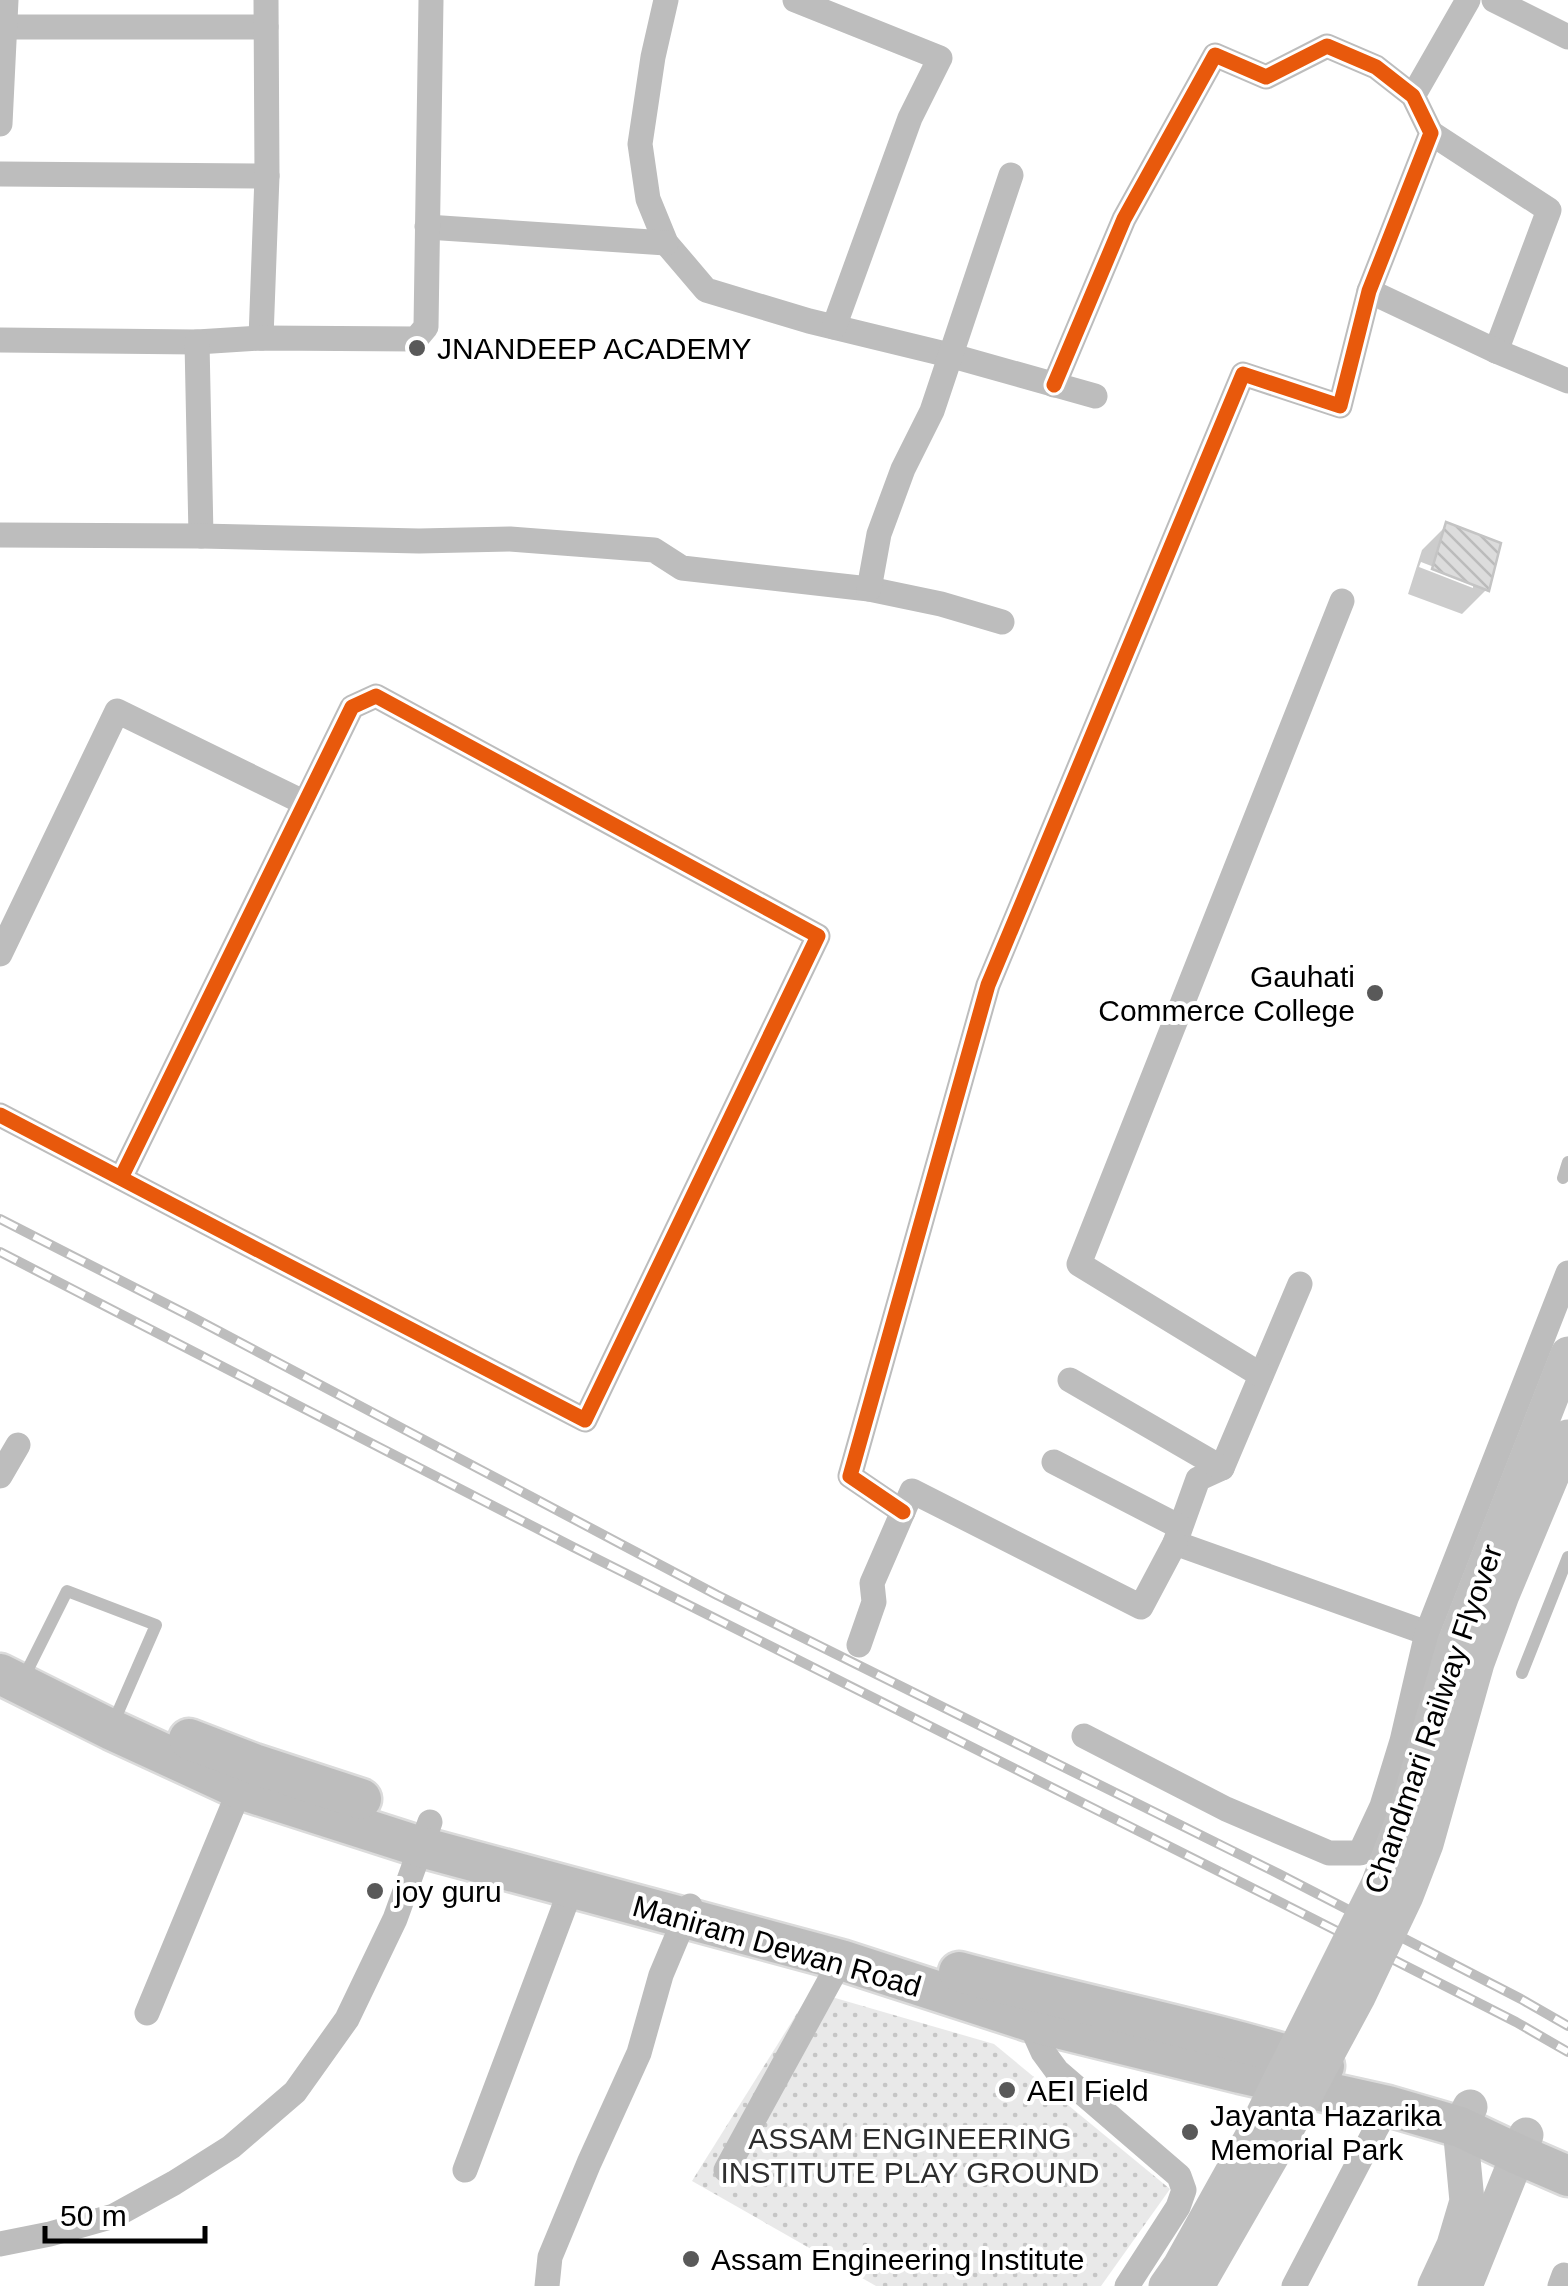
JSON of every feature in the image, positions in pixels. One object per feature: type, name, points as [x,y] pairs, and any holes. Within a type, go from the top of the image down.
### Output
[{"type":"main road","name":"Chandmari Railway Flyover","points":[[1166,2286],[1253,2135],[1378,1885],[1408,1807],[1454,1645],[1568,1354]]},
{"type":"main road","name":"Chandmari Railway Flyover","points":[[1198,2286],[1358,1997],[1406,1896],[1426,1844],[1477,1662],[1568,1437]]},
{"type":"main road","name":"Maniram Dewan Road","points":[[12,1670],[571,1889],[688,1911],[841,1960],[1034,2008],[1251,2044],[1465,2117],[1522,2145],[1568,2176]]},
{"type":"main road","name":"Maniram Dewan Road","points":[[12,1670],[240,1789],[426,1834],[1034,2008],[1240,2074],[1388,2106],[1465,2117]]},
{"type":"main road","points":[[1435,2286],[1454,2245],[1467,2201],[1465,2117]]},
{"type":"main road","name":"Maniram Dewan Road","points":[[1522,2145],[1568,2152]]},
{"type":"main road","points":[[1465,2286],[1522,2145]]},
{"type":"street","points":[[0,124],[6,0]]},
{"type":"street","points":[[261,338],[267,176],[266,0]]},
{"type":"street","points":[[0,340],[416,339],[426,327],[431,0]]},
{"type":"street","points":[[666,0],[640,144],[648,199],[666,243],[706,290],[1094,396]]},
{"type":"street","points":[[795,0],[940,58],[910,118],[834,327]]},
{"type":"street","points":[[1413,96],[1468,0]]},
{"type":"street","points":[[1494,0],[1568,37]]},
{"type":"street","points":[[3,27],[266,27]]},
{"type":"street","points":[[1054,385],[1124,218],[1215,55],[1266,77],[1327,46],[1376,68],[1413,96],[1431,133],[1550,210],[1496,351]]},
{"type":"street","points":[[903,1512],[850,1476],[988,985],[1243,374],[1340,406],[1369,290],[1431,133]]},
{"type":"street","points":[[0,174],[267,176]]},
{"type":"street","points":[[869,589],[880,534],[903,468],[932,411],[1011,175]]},
{"type":"street","points":[[428,227],[666,243]]},
{"type":"street","points":[[1369,290],[1568,381]]},
{"type":"street","points":[[198,342],[200,536]]},
{"type":"street","points":[[0,535],[510,539],[654,550],[682,568],[869,589],[1002,622]]},
{"type":"street","points":[[1261,1375],[1078,1264],[1342,601]]},
{"type":"street","points":[[0,1114],[121,1178],[585,1420],[818,936],[376,696],[352,707],[121,1178]]},
{"type":"street","points":[[0,954],[116,710],[305,803]]},
{"type":"street","points":[[1084,1736],[1226,1810],[1329,1854],[1360,1854],[1382,1806],[1402,1741],[1428,1633],[1568,1273]]},
{"type":"street","points":[[859,1645],[874,1602],[872,1583],[912,1491],[1140,1607],[1178,1535],[1198,1478],[1222,1468],[1300,1284]]},
{"type":"street","points":[[1070,1380],[1222,1468]]},
{"type":"street","points":[[0,1476],[18,1446]]},
{"type":"street","points":[[1054,1462],[1178,1535],[1428,1633]]},
{"type":"street","points":[[146,2013],[240,1789]]},
{"type":"street","points":[[0,2244],[114,2216],[231,2147],[295,2092],[347,2019],[395,1919],[426,1834]]},
{"type":"street","points":[[465,2170],[571,1889]]},
{"type":"street","points":[[546,2286],[550,2258],[639,2052],[661,1975],[688,1911]]},
{"type":"street","points":[[726,2170],[841,1960]]},
{"type":"street","points":[[1034,2008],[1043,2052],[1057,2071],[1178,2176],[1184,2190],[1178,2207],[1127,2286]]},
{"type":"street","points":[[1294,2286],[1388,2106]]},
{"type":"lane","points":[[1562,1178],[1568,1162]]},
{"type":"lane","points":[[1522,1673],[1568,1556]]},
{"type":"lane","points":[[12,1670],[68,1592],[156,1625],[118,1712]]},
{"type":"green space","name":"ASSAM ENGINEERING INSTITUTE PLAY GROUND","points":[[811,1991],[994,2044],[1170,2189],[1101,2286],[876,2286],[692,2181]]},
{"type":"building","points":[[1446,522],[1501,543],[1489,591],[1432,569]]},
{"type":"railway","points":[[0,1219],[717,1595],[1279,1874],[1568,2026]]},
{"type":"railway","points":[[0,1252],[573,1547],[1516,2022],[1568,2052]]},
{"type":"cycle path","points":[[903,1512],[850,1476],[988,985],[1243,374],[1340,406],[1369,291],[1431,133],[1413,96],[1376,67],[1327,46],[1266,77],[1215,55],[1124,219],[1054,385]]},
{"type":"cycle path","points":[[0,1115],[585,1420],[818,936],[376,696],[352,707],[121,1178]]},
{"type":"place","name":"JNANDEEP ACADEMY","points":[[417,348]]},
{"type":"place","name":"Gauhati Commerce College","points":[[1375,993]]},
{"type":"place","name":"joy guru","points":[[375,1891]]},
{"type":"place","name":"AEI Field","points":[[1007,2090]]},
{"type":"place","name":"Jayanta Hazarika Memorial Park","points":[[1190,2132]]},
{"type":"place","name":"Assam Engineering Institute","points":[[691,2259]]}]
